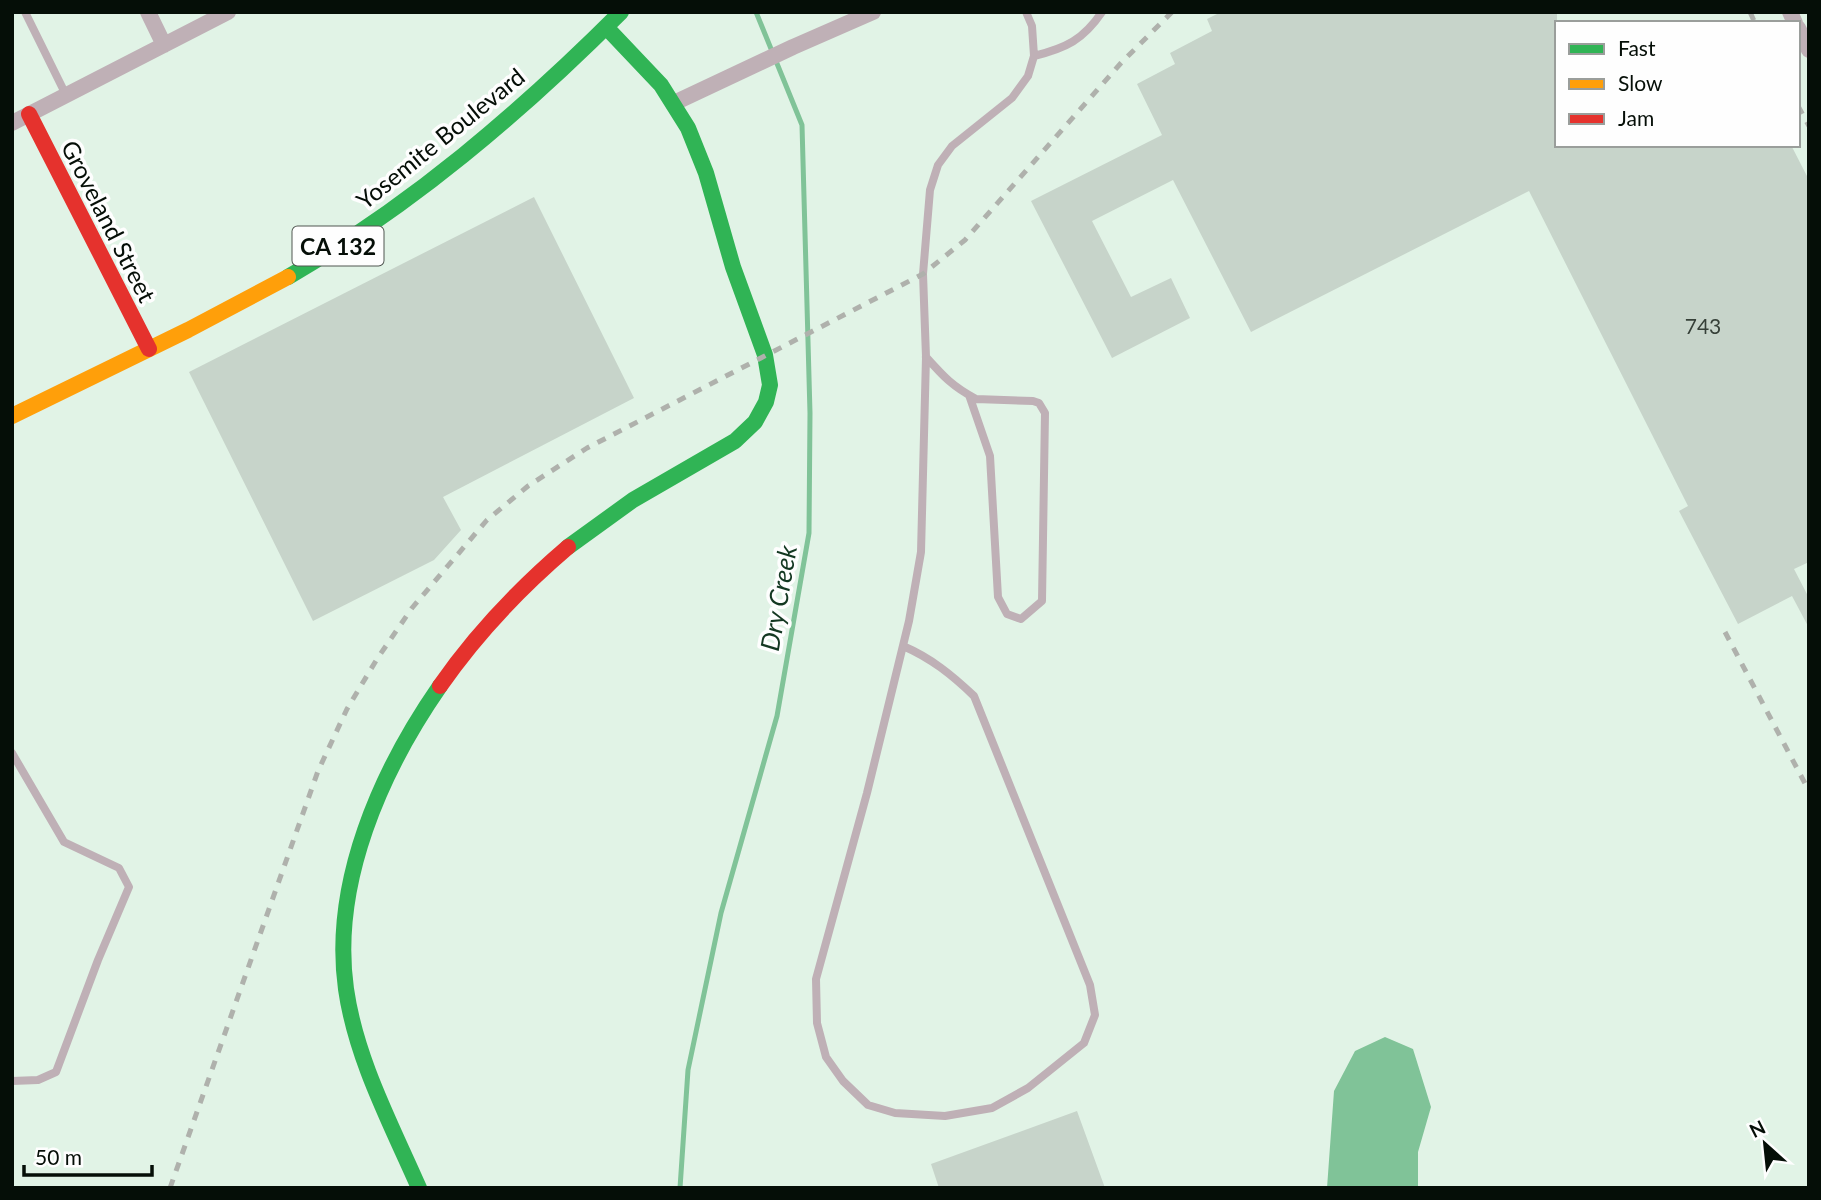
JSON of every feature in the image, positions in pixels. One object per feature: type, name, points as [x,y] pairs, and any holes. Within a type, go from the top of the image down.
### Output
[{"type":"street","points":[[148,12],[164,44]]},
{"type":"street","points":[[12,122],[228,12]]},
{"type":"street","name":"Yosemite Boulevard","points":[[12,416],[291,275],[351,238],[445,168],[510,115],[621,12]]},
{"type":"street","points":[[674,103],[873,12]]},
{"type":"street","points":[[419,1188],[369,1070],[355,1026],[343,966],[344,920],[352,882],[366,828],[384,785],[409,732],[435,691],[489,623],[527,584],[610,515],[739,437],[761,413],[770,390],[768,367],[739,286],[696,143],[674,103],[607,27]]},
{"type":"street","points":[[1800,32],[1809,50]]},
{"type":"street","name":"Groveland Street","points":[[29,114],[149,349]]},
{"type":"lane","points":[[25,12],[66,95]]},
{"type":"lane","points":[[902,646],[925,656],[974,696],[1090,985],[1096,1015],[1084,1043],[1028,1088],[992,1108],[945,1116],[895,1113],[868,1105],[843,1082],[827,1057],[817,1023],[816,979],[867,793],[921,552],[926,357],[923,274],[930,190],[938,166],[952,146],[1012,98],[1028,76],[1034,56],[1032,26],[1026,12]]},
{"type":"lane","points":[[1034,56],[1078,40],[1102,12]]},
{"type":"lane","points":[[926,357],[954,387],[969,395],[976,399],[1033,401],[1039,403],[1045,412],[1042,601],[1021,619],[1007,614],[998,597],[990,456],[969,395]]},
{"type":"lane","points":[[12,753],[64,842],[119,868],[129,887],[56,1072],[38,1080],[12,1081]]},
{"type":"shaded area","points":[[1385,1037],[1413,1049],[1431,1107],[1418,1152],[1418,1188],[1327,1188],[1334,1091],[1355,1051]]},
{"type":"building","points":[[1221,12],[1557,12],[1555,147],[1792,147],[1809,180],[1809,562],[1794,569],[1809,598],[1809,628],[1792,596],[1738,624],[1679,511],[1688,506],[1529,191],[1251,332],[1173,180],[1092,221],[1131,297],[1171,278],[1190,318],[1112,358],[1031,201],[1162,135],[1137,84],[1175,64],[1170,53],[1212,31],[1207,19]]},
{"type":"building","points":[[534,197],[634,398],[443,497],[461,530],[434,560],[313,621],[189,372]]},
{"type":"building","points":[[1077,1111],[1105,1188],[939,1188],[931,1164]]},
{"type":"waterway","name":"Dry Creek","points":[[680,1188],[688,1070],[721,913],[777,716],[809,533],[810,413],[802,125],[756,12]]},
{"type":"railway","points":[[170,1188],[318,771],[347,709],[412,608],[487,520],[528,486],[587,448],[923,274],[965,240],[1121,63],[1172,12]]},
{"type":"railway","points":[[1750,12],[1754,21]]},
{"type":"railway","points":[[1800,110],[1809,126]]},
{"type":"railway","points":[[1725,632],[1809,791]]},
{"type":"traffic: fast","points":[[288,277],[378,219],[463,155],[544,86],[621,12]]},
{"type":"traffic: fast","points":[[568,547],[633,500],[735,441],[755,422],[766,402],[770,385],[765,355],[733,267],[706,173],[688,128],[661,85],[606,27]]},
{"type":"traffic: fast","points":[[419,1188],[376,1091],[358,1041],[346,989],[343,949],[346,909],[365,830],[398,754],[440,686]]},
{"type":"traffic: slow","points":[[12,416],[188,330],[288,277]]},
{"type":"traffic: jam","points":[[29,114],[149,349]]},
{"type":"traffic: jam","points":[[440,686],[468,648],[500,612],[568,547]]}]
